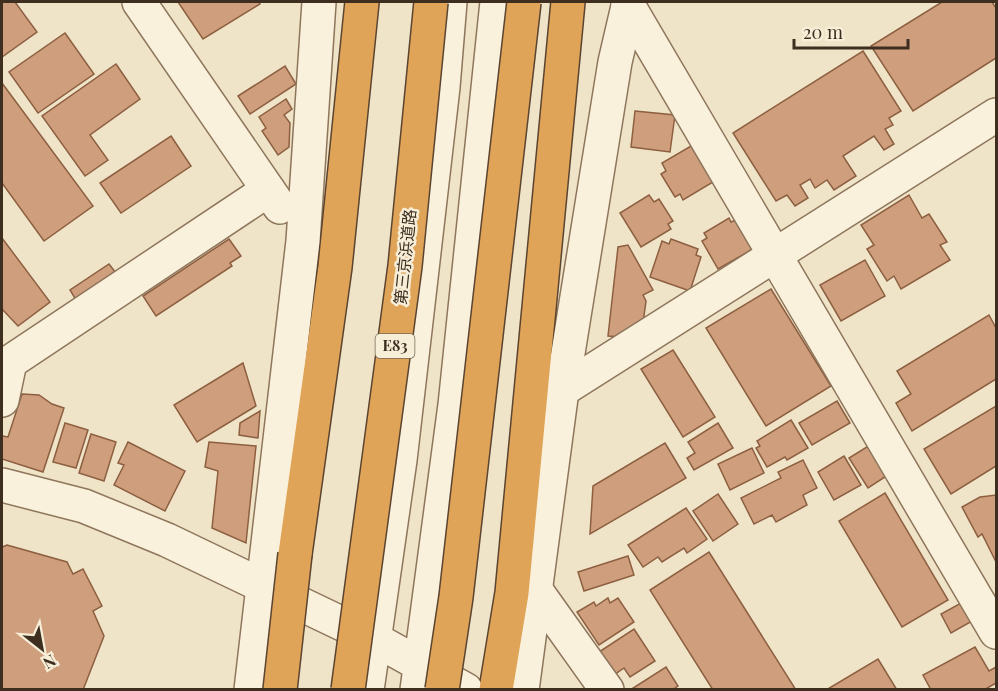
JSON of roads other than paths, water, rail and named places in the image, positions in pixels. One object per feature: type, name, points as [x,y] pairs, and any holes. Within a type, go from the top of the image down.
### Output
[{"type":"highway","points":[[280,690],[335,267],[362,2]]},
{"type":"highway","name":"第三京浜道路","points":[[348,690],[405,266],[430,2]]},
{"type":"highway","points":[[441,690],[456,597],[524,2]]},
{"type":"highway","points":[[496,690],[512,592],[568,2]]},
{"type":"street","points":[[139,2],[303,241]]},
{"type":"street","points":[[251,690],[303,241],[319,2]]},
{"type":"street","points":[[367,690],[376,640],[400,460],[443,87],[450,2]]},
{"type":"street","points":[[419,677],[455,405],[497,2]]},
{"type":"street","points":[[629,3],[774,256],[996,632]]},
{"type":"street","points":[[522,690],[562,390],[615,62],[629,3]]},
{"type":"street","points":[[562,390],[996,115]]},
{"type":"street","points":[[2,400],[6,360],[268,190]]},
{"type":"street","points":[[2,485],[84,506],[167,540],[376,640],[419,677],[466,690]]},
{"type":"street","points":[[535,589],[607,690]]}]
